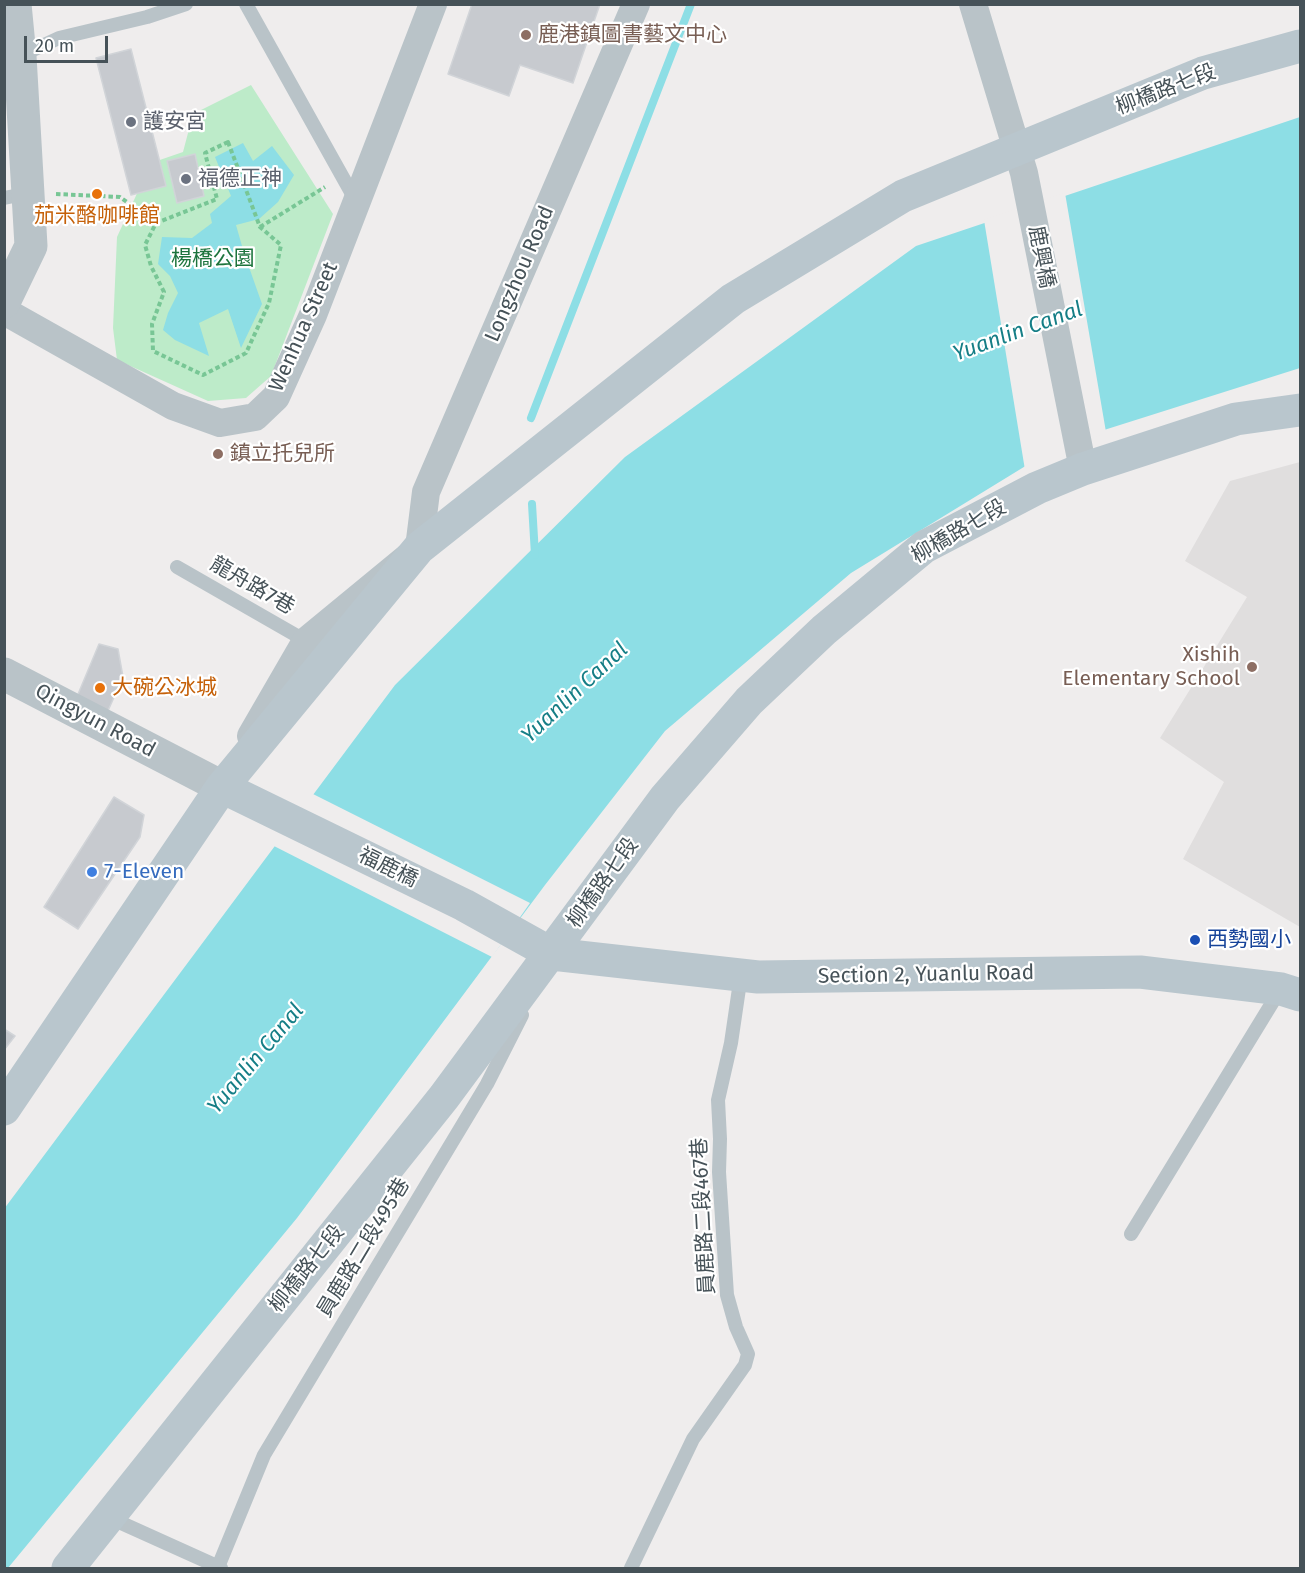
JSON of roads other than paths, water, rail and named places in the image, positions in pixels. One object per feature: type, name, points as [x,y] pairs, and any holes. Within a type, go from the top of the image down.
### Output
[{"type":"main road","name":"柳橋路七段","points":[[4,1109],[222,787],[419,548],[733,299],[903,196],[1021,161],[1203,73],[1300,46]]},
{"type":"main road","name":"柳橋路七段","points":[[68,1569],[444,1097],[552,954],[665,798],[749,701],[824,630],[924,547],[1037,488],[1081,458],[1236,419],[1300,410]]},
{"type":"main road","name":"福鹿橋","points":[[222,787],[464,905],[552,954]]},
{"type":"main road","name":"Section 2, Yuanlu Road","points":[[552,954],[758,976],[1140,972],[1291,992]]},
{"type":"street","points":[[4,302],[31,246],[16,195],[12,59],[15,4]]},
{"type":"street","name":"Wenhua Street","points":[[4,311],[173,406],[220,423],[255,417],[276,397],[313,315],[433,4]]},
{"type":"street","name":"Longzhou Road","points":[[419,548],[426,492],[636,4]]},
{"type":"street","name":"鹿興橋","points":[[973,4],[1021,161],[1081,458]]},
{"type":"street","points":[[222,787],[306,640],[419,548]]},
{"type":"street","name":"Qingyun Road","points":[[4,674],[222,787]]},
{"type":"lane","points":[[12,59],[59,38],[147,17],[186,4]]},
{"type":"lane","points":[[246,4],[357,202]]},
{"type":"lane","name":"龍舟路7巷","points":[[177,567],[306,640]]},
{"type":"lane","name":"員鹿路二段495巷","points":[[220,1568],[264,1455],[488,1084],[552,954]]},
{"type":"lane","name":"員鹿路二段467巷","points":[[632,1569],[693,1439],[745,1365],[748,1354],[736,1327],[727,1295],[719,1172],[718,1100],[731,1043],[741,974]]},
{"type":"lane","points":[[1131,1234],[1291,992]]},
{"type":"lane","points":[[108,1517],[220,1568]]},
{"type":"water","name":"Yuanlin Canal","points":[[1300,117],[1300,368],[1063,443],[851,573],[665,731],[545,885],[297,1218],[8,1568],[4,1568],[4,1209],[395,685],[625,457],[916,246]]},
{"type":"water","points":[[243,143],[253,161],[272,146],[294,175],[278,202],[259,219],[236,225],[262,304],[241,348],[228,309],[199,323],[209,356],[175,340],[163,330],[178,293],[170,276],[158,264],[162,237],[192,238],[212,223],[210,214],[231,196],[215,157]]},
{"type":"waterway","points":[[531,418],[691,4]]},
{"type":"waterway","points":[[532,504],[535,555]]},
{"type":"place","name":"鹿港鎮圖書藝文中心","points":[[526,35]]},
{"type":"place","name":"護安宮","points":[[131,122]]},
{"type":"place","name":"福德正神","points":[[186,179]]},
{"type":"place","name":"茄米酪咖啡館","points":[[97,194]]},
{"type":"place","name":"鎮立托兒所","points":[[218,454]]},
{"type":"place","name":"Xishih Elementary School","points":[[1252,667]]},
{"type":"place","name":"大碗公冰城","points":[[100,688]]},
{"type":"place","name":"7-Eleven","points":[[92,872]]},
{"type":"place","name":"西勢國小","points":[[1195,940]]},
{"type":"park label","name":"楊橋公園","points":[[213,259]]}]
